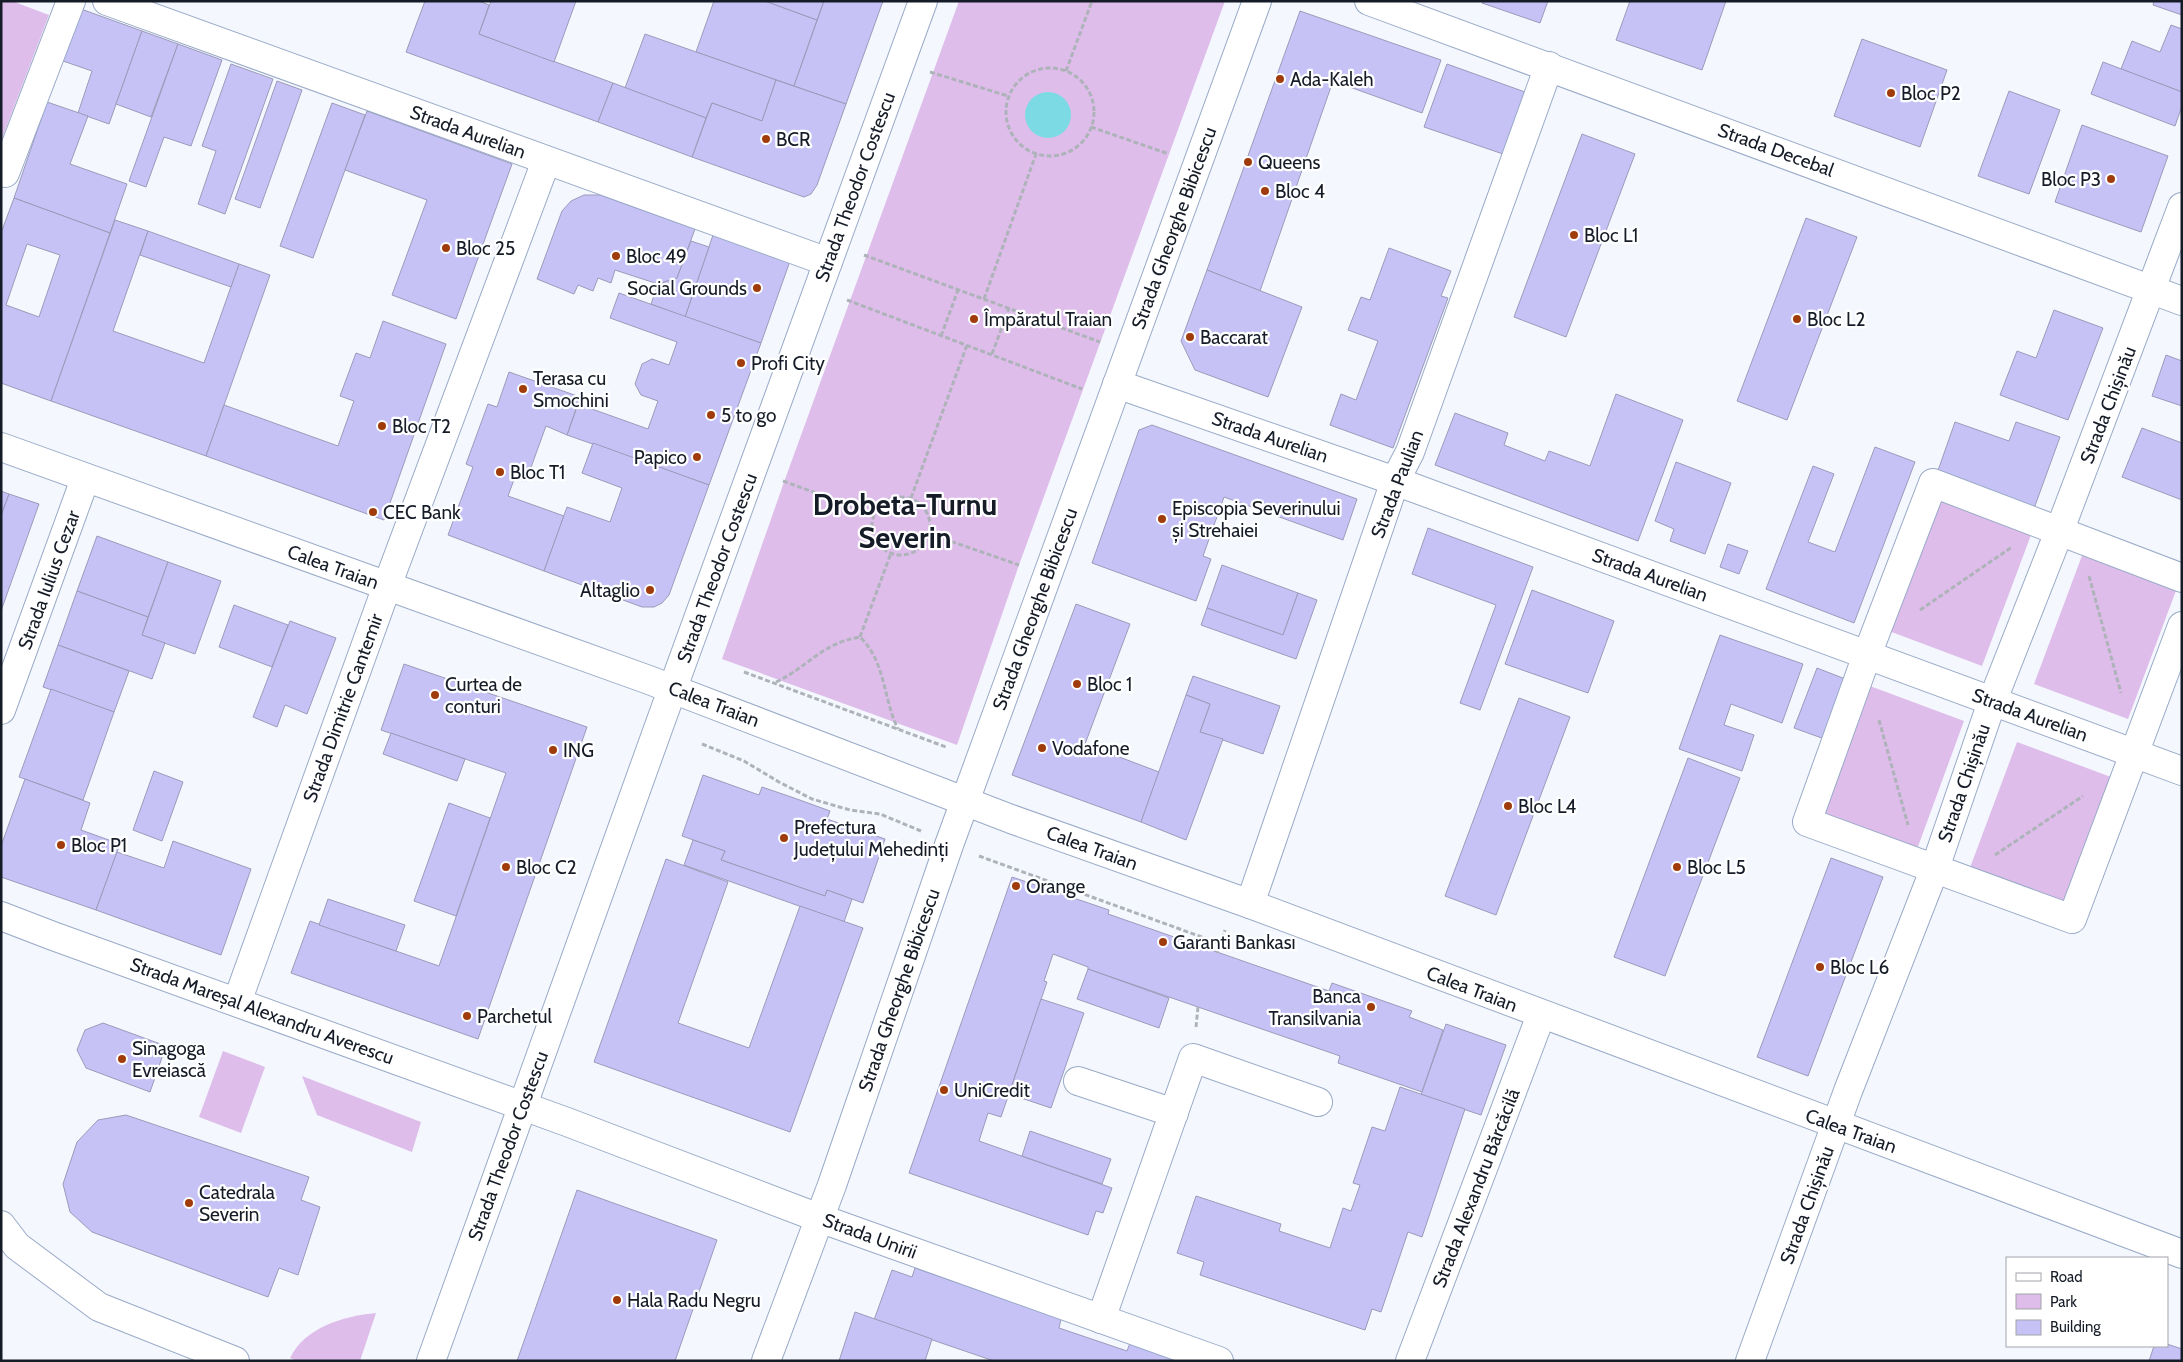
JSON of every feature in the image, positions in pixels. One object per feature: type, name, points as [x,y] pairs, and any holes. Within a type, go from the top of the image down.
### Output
[{"type":"street","points":[[1,172],[5,173],[71,1]]},
{"type":"street","name":"Strada Aurelian","points":[[108,1],[546,161],[832,253]]},
{"type":"street","name":"Strada Theodor Costescu","points":[[431,1361],[672,689],[923,1]]},
{"type":"street","name":"Strada Gheorghe Bibicescu","points":[[766,1361],[819,1218],[965,801],[1257,1]]},
{"type":"street","name":"Strada Decebal","points":[[1369,1],[2182,301]]},
{"type":"street","name":"Strada Paulian","points":[[1250,904],[1395,481],[1410,452],[1549,66]]},
{"type":"street","name":"Strada Dimitrie Cantemir","points":[[237,1002],[387,586],[546,161]]},
{"type":"street","name":"Strada Chișinău","points":[[1750,1361],[1929,865],[1992,702],[2051,529],[2152,289],[2182,207]]},
{"type":"street","name":"Strada Aurelian","points":[[1114,392],[1395,481],[2182,771]]},
{"type":"street","name":"Calea Traian","points":[[1,447],[85,479],[672,689],[965,801],[1250,904],[1836,1126],[1893,1145],[2182,1254]]},
{"type":"street","name":"Strada Iulius Cezar","points":[[1,710],[85,479]]},
{"type":"street","points":[[2182,578],[1933,483],[1867,655],[1807,822],[1929,865],[2072,919],[2182,626]]},
{"type":"street","name":"Strada Mareșal Alexandru Averescu","points":[[1,916],[523,1106]]},
{"type":"street","name":"Strada Alexandru Bărcăcilă","points":[[1410,1361],[1541,1015]]},
{"type":"street","points":[[1101,1319],[1193,1058],[1318,1102]]},
{"type":"street","points":[[1078,1081],[1174,1113]]},
{"type":"street","name":"Strada Unirii","points":[[523,1106],[819,1218],[1219,1361]]},
{"type":"street","points":[[1,1225],[16,1246],[99,1307],[235,1361]]},
{"type":"path","points":[[1066,72],[1092,1]]},
{"type":"path","points":[[901,63],[1008,96]]},
{"type":"path","points":[[1053,68],[1066,72],[1078,79],[1090,95],[1094,115],[1091,128],[1085,140],[1075,149],[1063,155],[1036,154],[1023,148],[1014,138],[1007,125],[1006,110],[1008,96],[1015,84],[1026,74],[1039,69],[1053,68]]},
{"type":"path","points":[[1091,128],[1197,164]]},
{"type":"path","points":[[984,299],[1036,154]]},
{"type":"path","points":[[832,253],[958,290],[1128,353]]},
{"type":"path","points":[[818,290],[992,354],[1114,392]]},
{"type":"path","points":[[941,336],[958,290]]},
{"type":"path","points":[[992,354],[1009,308]]},
{"type":"path","points":[[911,498],[967,345]]},
{"type":"path","points":[[753,470],[874,514]]},
{"type":"path","points":[[894,497],[911,498],[925,508],[931,525],[930,534],[919,550],[900,556],[891,553],[882,549],[872,533],[874,514],[886,500],[894,497]]},
{"type":"path","points":[[1929,865],[1916,852],[1870,686],[1867,655],[1889,631],[2051,529]]},
{"type":"path","points":[[930,534],[1047,575]]},
{"type":"path","points":[[1962,878],[2111,777],[2135,753],[2128,719],[2083,553],[2085,542]]},
{"type":"path","points":[[860,637],[891,553]]},
{"type":"path","points":[[775,683],[788,677],[819,652],[850,639],[860,637]]},
{"type":"path","points":[[860,637],[869,646],[883,676],[894,721],[899,730]]},
{"type":"path","points":[[744,672],[946,747]]},
{"type":"green space","points":[[1,1],[12,1],[49,15],[1,141]]},
{"type":"green space","points":[[959,1],[1225,1],[1019,565],[957,745],[722,659],[784,482]]},
{"type":"green space","points":[[1937,500],[2031,535],[1982,666],[1889,631]]},
{"type":"green space","points":[[2083,553],[2177,588],[2128,719],[2034,684]]},
{"type":"green space","points":[[1870,686],[1964,721],[1916,852],[1821,817]]},
{"type":"green space","points":[[2017,742],[2111,777],[2062,908],[1968,873]]},
{"type":"green space","points":[[223,1051],[265,1067],[241,1133],[199,1117]]},
{"type":"green space","points":[[302,1076],[421,1122],[412,1152],[317,1115]]},
{"type":"green space","points":[[376,1313],[360,1361],[297,1361],[290,1358],[305,1338],[315,1331],[339,1320]]},
{"type":"water","points":[[1044,92],[1052,92],[1061,96],[1067,102],[1071,115],[1067,128],[1061,134],[1052,138],[1044,138],[1035,134],[1029,128],[1025,119],[1025,111],[1029,102],[1035,96]]},
{"type":"building","points":[[425,1],[479,1],[489,5],[479,34],[613,83],[598,122],[406,52]]},
{"type":"building","points":[[491,1],[576,1],[554,62],[479,34]]},
{"type":"building","points":[[714,1],[765,1],[817,20],[794,86],[696,52]]},
{"type":"building","points":[[765,1],[824,1],[817,20]]},
{"type":"building","points":[[824,1],[883,1],[846,104],[794,86]]},
{"type":"building","points":[[1483,1],[1548,1],[1540,23],[1482,3]]},
{"type":"building","points":[[1630,1],[1726,1],[1702,70],[1616,40]]},
{"type":"building","points":[[2154,1],[2182,1],[2182,15],[2153,5]]},
{"type":"building","points":[[81,9],[142,31],[109,124],[78,113],[92,71],[63,61]]},
{"type":"building","name":"Bloc 4","points":[[1300,11],[1441,60],[1422,113],[1333,81],[1260,291],[1207,270]]},
{"type":"building","points":[[2171,25],[2182,29],[2182,92],[2121,69],[2132,41],[2160,52]]},
{"type":"building","points":[[142,31],[178,44],[151,117],[116,104]]},
{"type":"building","points":[[645,34],[776,80],[762,121],[712,103],[706,118],[625,88]]},
{"type":"building","name":"Bloc P2","points":[[1862,39],[1947,70],[1920,147],[1834,116]]},
{"type":"building","points":[[178,44],[222,60],[191,146],[164,137],[146,187],[129,181]]},
{"type":"building","points":[[2103,62],[2182,92],[2182,106],[2175,126],[2091,94]]},
{"type":"building","points":[[231,64],[273,79],[225,214],[198,204],[216,151],[202,146]]},
{"type":"building","points":[[1447,64],[1525,92],[1503,154],[1424,127]]},
{"type":"building","name":"BCR","points":[[776,80],[846,104],[817,185],[811,194],[804,197],[692,157],[712,103],[762,121]]},
{"type":"building","points":[[277,81],[302,90],[260,208],[235,199]]},
{"type":"building","points":[[613,83],[706,118],[692,157],[598,122]]},
{"type":"building","points":[[2009,91],[2060,110],[2029,194],[1978,176]]},
{"type":"building","points":[[47,102],[88,116],[70,164],[127,184],[110,233],[14,198]]},
{"type":"building","points":[[332,103],[365,115],[313,258],[280,246]]},
{"type":"building","name":"Bloc 25","points":[[367,111],[512,164],[456,319],[392,295],[427,200],[345,170]]},
{"type":"building","name":"Bloc P3","points":[[2082,125],[2168,156],[2141,232],[2055,202]]},
{"type":"building","name":"Bloc L1","points":[[1582,134],[1635,154],[1566,337],[1514,317]]},
{"type":"building","name":"Bloc 49","points":[[584,195],[600,195],[695,229],[677,278],[658,284],[615,270],[611,283],[598,278],[593,291],[578,285],[574,294],[537,279],[562,211],[571,201]]},
{"type":"building","points":[[14,198],[110,233],[51,401],[1,383],[1,233]],"holes":[[[27,244],[60,255],[39,317],[6,305]]]},
{"type":"building","name":"Bloc L2","points":[[1806,218],[1857,237],[1787,420],[1737,401]]},
{"type":"building","points":[[115,220],[148,231],[113,331],[204,363],[239,264],[270,275],[206,456],[51,401]]},
{"type":"building","points":[[148,231],[239,264],[231,287],[140,255]]},
{"type":"building","points":[[713,235],[790,261],[761,343],[685,317]]},
{"type":"building","points":[[691,241],[709,247],[685,317],[651,304],[658,284],[677,278]]},
{"type":"building","points":[[1389,248],[1451,271],[1441,296],[1448,298],[1393,448],[1330,425],[1341,394],[1356,400],[1378,341],[1348,330],[1361,297],[1370,300]]},
{"type":"building","points":[[1207,270],[1302,307],[1268,397],[1195,370],[1181,341]]},
{"type":"building","points":[[619,293],[761,343],[709,485],[567,435],[578,404],[648,429],[658,401],[641,395],[635,384],[642,364],[652,359],[669,365],[677,342],[610,318]]},
{"type":"building","points":[[2054,310],[2103,328],[2068,420],[2000,395],[2017,351],[2036,358]]},
{"type":"building","name":"Bloc T2","points":[[383,321],[446,344],[384,520],[206,456],[224,405],[338,446],[354,401],[340,396],[356,353],[370,358]]},
{"type":"building","points":[[2166,355],[2182,361],[2182,406],[2152,396]]},
{"type":"building","name":"Bloc T1","points":[[509,372],[580,397],[567,435],[546,426],[526,481],[515,477],[508,496],[564,516],[544,571],[448,535],[473,467],[466,464],[488,404],[497,407]]},
{"type":"building","points":[[1616,394],[1683,420],[1638,541],[1435,465],[1455,413],[1508,433],[1504,445],[1545,461],[1549,451],[1590,466]]},
{"type":"building","points":[[1955,422],[2009,441],[2016,422],[2060,437],[2032,514],[1935,479]]},
{"type":"building","name":"Episcopia Severinului și Strehaiei","points":[[1152,425],[1357,499],[1343,540],[1224,497],[1203,556],[1211,559],[1196,601],[1092,563],[1139,430]]},
{"type":"building","points":[[2142,428],[2182,443],[2182,500],[2122,477]]},
{"type":"building","points":[[593,443],[709,485],[669,595],[662,603],[654,607],[642,607],[544,571],[567,507],[610,522],[622,488],[582,473]]},
{"type":"building","points":[[1875,447],[1915,462],[1854,623],[1766,589],[1813,466],[1834,474],[1808,542],[1835,552]]},
{"type":"building","points":[[1676,462],[1731,483],[1705,554],[1670,541],[1674,529],[1655,521]]},
{"type":"building","points":[[1,491],[9,494],[1,516]]},
{"type":"building","points":[[9,494],[39,504],[1,611],[1,516]]},
{"type":"building","points":[[1428,528],[1533,567],[1480,710],[1460,703],[1496,605],[1412,574]]},
{"type":"building","points":[[97,536],[168,562],[148,617],[77,591]]},
{"type":"building","points":[[1728,544],[1748,551],[1739,574],[1720,567]]},
{"type":"building","points":[[168,562],[221,581],[195,654],[142,635]]},
{"type":"building","points":[[1222,565],[1298,593],[1283,635],[1207,608]]},
{"type":"building","points":[[1532,590],[1614,621],[1588,693],[1505,664]]},
{"type":"building","points":[[77,591],[148,617],[142,635],[165,643],[152,679],[58,645]]},
{"type":"building","points":[[1298,593],[1317,600],[1296,659],[1201,625],[1207,608],[1283,635]]},
{"type":"building","name":"Bloc 1","points":[[1076,604],[1130,624],[1085,744],[1159,772],[1141,822],[1012,775]]},
{"type":"building","points":[[234,605],[288,625],[272,667],[219,647]]},
{"type":"building","points":[[290,621],[336,638],[307,714],[285,705],[277,727],[253,717]]},
{"type":"building","points":[[1720,635],[1803,664],[1782,723],[1731,704],[1724,725],[1754,735],[1742,771],[1679,749]]},
{"type":"building","points":[[58,645],[129,671],[114,712],[43,687]]},
{"type":"building","name":"Bloc C2","points":[[404,664],[587,727],[478,1039],[291,973],[310,921],[439,966],[506,773],[381,730]]},
{"type":"building","points":[[1817,668],[1853,682],[1830,741],[1794,728]]},
{"type":"building","points":[[1193,676],[1280,706],[1263,754],[1200,732],[1210,704],[1186,695]]},
{"type":"building","points":[[51,689],[114,712],[83,800],[19,777]]},
{"type":"building","points":[[1186,695],[1210,704],[1200,732],[1223,739],[1186,840],[1141,822]]},
{"type":"building","name":"Bloc L4","points":[[1519,698],[1570,717],[1496,915],[1445,896]]},
{"type":"building","points":[[391,733],[465,759],[457,781],[383,754]]},
{"type":"building","name":"Bloc L5","points":[[1688,758],[1740,778],[1665,976],[1614,957]]},
{"type":"building","points":[[154,771],[183,782],[162,841],[133,830]]},
{"type":"building","name":"Prefectura Județului Mehedinți","points":[[703,775],[759,795],[762,787],[797,799],[830,811],[827,819],[885,839],[863,903],[827,890],[825,896],[721,860],[725,851],[682,836]]},
{"type":"building","name":"Bloc P1","points":[[25,779],[90,803],[81,830],[120,844],[96,910],[1,877],[1,846]]},
{"type":"building","points":[[449,803],[490,818],[456,916],[414,901]]},
{"type":"building","points":[[693,840],[725,851],[721,860],[825,896],[827,890],[852,899],[844,922],[684,865]]},
{"type":"building","points":[[173,841],[251,869],[221,955],[96,910],[117,852],[164,868]]},
{"type":"building","name":"Bloc L6","points":[[1831,858],[1883,877],[1808,1076],[1757,1057]]},
{"type":"building","points":[[666,859],[728,882],[678,1023],[749,1048],[800,906],[863,928],[790,1132],[594,1062]]},
{"type":"building","points":[[1012,877],[1109,910],[1108,914],[1329,991],[1332,983],[1412,1011],[1409,1017],[1443,1030],[1422,1092],[1338,1063],[1340,1056],[1088,969],[1088,967],[1053,954],[1044,981],[1047,982],[1001,1117],[988,1113],[979,1141],[1112,1188],[1103,1213],[1096,1211],[1088,1235],[909,1173]]},
{"type":"building","points":[[328,899],[405,925],[396,951],[319,925]]},
{"type":"building","points":[[1088,969],[1169,998],[1159,1028],[1077,999]]},
{"type":"building","points":[[1041,999],[1084,1013],[1051,1108],[1009,1094]]},
{"type":"building","name":"Sinagoga Evreiască","points":[[103,1023],[166,1046],[150,1092],[86,1068],[77,1050],[85,1030]]},
{"type":"building","points":[[1446,1024],[1506,1045],[1481,1115],[1421,1095]]},
{"type":"building","points":[[1400,1087],[1465,1109],[1422,1237],[1408,1232],[1381,1312],[1372,1309],[1365,1330],[1200,1275],[1204,1262],[1177,1253],[1196,1196],[1281,1224],[1279,1231],[1330,1248],[1343,1208],[1351,1211],[1360,1185],[1353,1183],[1372,1127],[1385,1131]]},
{"type":"building","name":"Catedrala Severin","points":[[126,1115],[309,1177],[301,1200],[320,1207],[298,1275],[279,1268],[268,1297],[92,1232],[70,1212],[63,1184],[77,1142],[98,1120]]},
{"type":"building","points":[[1030,1131],[1111,1159],[1102,1184],[1022,1156]]},
{"type":"building","name":"Hala Radu Negru","points":[[577,1190],[717,1240],[675,1361],[517,1361]]},
{"type":"building","points":[[915,1268],[1061,1319],[1059,1328],[1127,1351],[1130,1343],[1181,1361],[994,1361],[874,1320],[892,1270],[912,1277]]},
{"type":"building","points":[[855,1312],[932,1339],[925,1361],[839,1361]]},
{"type":"building","points":[[2168,1344],[2182,1349],[2182,1361],[2149,1361],[2154,1347],[2168,1347]]},
{"type":"place","name":"Ada-Kaleh","points":[[1280,79]]},
{"type":"place","name":"Bloc P2","points":[[1891,93]]},
{"type":"place","name":"BCR","points":[[766,139]]},
{"type":"place","name":"Queens","points":[[1248,162]]},
{"type":"place","name":"Bloc P3","points":[[2111,179]]},
{"type":"place","name":"Bloc 4","points":[[1265,191]]},
{"type":"place","name":"Bloc L1","points":[[1574,235]]},
{"type":"place","name":"Bloc 25","points":[[446,248]]},
{"type":"place","name":"Bloc 49","points":[[616,256]]},
{"type":"place","name":"Social Grounds","points":[[757,288]]},
{"type":"place","name":"Împăratul Traian","points":[[974,319]]},
{"type":"place","name":"Bloc L2","points":[[1797,319]]},
{"type":"place","name":"Baccarat","points":[[1190,337]]},
{"type":"place","name":"Profi City","points":[[741,363]]},
{"type":"place","name":"Terasa cu Smochini","points":[[523,389]]},
{"type":"place","name":"5 to go","points":[[711,415]]},
{"type":"place","name":"Bloc T2","points":[[382,426]]},
{"type":"place","name":"Papico","points":[[697,457]]},
{"type":"place","name":"Bloc T1","points":[[500,472]]},
{"type":"place","name":"CEC Bank","points":[[373,512]]},
{"type":"place","name":"Episcopia Severinului și Strehaiei","points":[[1162,519]]},
{"type":"place","name":"Altaglio","points":[[650,590]]},
{"type":"place","name":"Bloc 1","points":[[1077,684]]},
{"type":"place","name":"Curtea de conturi","points":[[435,695]]},
{"type":"place","name":"Vodafone","points":[[1042,748]]},
{"type":"place","name":"ING","points":[[553,750]]},
{"type":"place","name":"Bloc L4","points":[[1508,806]]},
{"type":"place","name":"Prefectura Județului Mehedinți","points":[[784,838]]},
{"type":"place","name":"Bloc P1","points":[[61,845]]},
{"type":"place","name":"Bloc C2","points":[[506,867]]},
{"type":"place","name":"Bloc L5","points":[[1677,867]]},
{"type":"place","name":"Orange","points":[[1016,886]]},
{"type":"place","name":"Garanti Bankası","points":[[1163,942]]},
{"type":"place","name":"Bloc L6","points":[[1820,967]]},
{"type":"place","name":"Banca Transilvania","points":[[1371,1007]]},
{"type":"place","name":"Parchetul","points":[[467,1016]]},
{"type":"place","name":"Sinagoga Evreiască","points":[[122,1059]]},
{"type":"place","name":"UniCredit","points":[[944,1090]]},
{"type":"place","name":"Catedrala Severin","points":[[189,1203]]},
{"type":"place","name":"Hala Radu Negru","points":[[617,1300]]},
{"type":"district","name":"Drobeta-Turnu Severin","points":[[905,521]]}]
